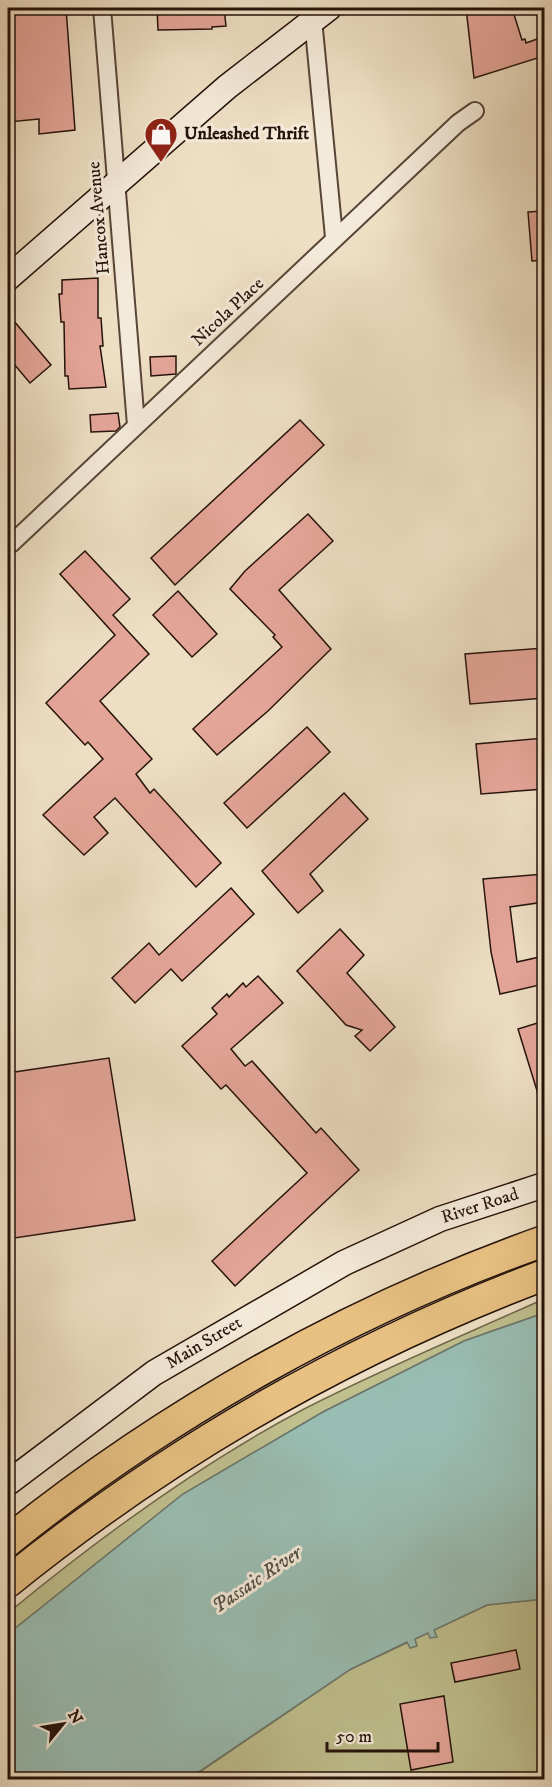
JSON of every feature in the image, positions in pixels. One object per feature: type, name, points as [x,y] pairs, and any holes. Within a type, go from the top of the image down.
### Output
[{"type":"highway","points":[[8,1541],[147,1440],[270,1366],[388,1306],[544,1240]]},
{"type":"highway","points":[[8,1582],[119,1497],[257,1409],[402,1334],[544,1275]]},
{"type":"street","name":"Hancox Avenue","points":[[102,8],[136,425]]},
{"type":"street","points":[[8,278],[227,87],[321,13]]},
{"type":"street","points":[[321,13],[334,237]]},
{"type":"street","name":"Nicola Place","points":[[11,544],[87,475],[136,425],[334,237],[458,123],[475,111]]},
{"type":"street","name":"River Road","points":[[417,1228],[544,1185]]},
{"type":"street","name":"Main Street","points":[[8,1483],[154,1373],[344,1263],[417,1228]]},
{"type":"green space","points":[[544,1299],[544,1313],[464,1341],[323,1412],[183,1494],[8,1634],[8,1613],[114,1530],[226,1454],[333,1394]]},
{"type":"green space","points":[[544,1599],[544,1779],[188,1780],[351,1669],[487,1605]]},
{"type":"water","name":"Passaic River","points":[[544,1313],[544,1599],[487,1605],[434,1630],[437,1637],[430,1638],[428,1633],[415,1639],[417,1646],[410,1648],[407,1642],[351,1669],[188,1779],[8,1779],[8,1634],[183,1494],[323,1412],[464,1341]]},
{"type":"building","points":[[8,8],[66,8],[75,130],[39,134],[39,119],[8,122]]},
{"type":"building","points":[[157,8],[224,8],[226,26],[212,27],[212,29],[158,30]]},
{"type":"building","points":[[466,8],[512,8],[522,40],[525,39],[526,43],[540,38],[544,56],[474,78]]},
{"type":"building","points":[[544,211],[544,260],[532,261],[528,212]]},
{"type":"building","points":[[98,278],[98,318],[101,318],[103,346],[100,346],[106,387],[69,389],[68,376],[65,376],[64,322],[61,322],[59,294],[62,294],[62,280]]},
{"type":"building","points":[[8,314],[51,365],[30,383],[8,357]]},
{"type":"building","points":[[176,356],[176,374],[151,376],[150,357]]},
{"type":"building","points":[[118,413],[120,427],[116,431],[91,432],[90,415]]},
{"type":"building","points":[[300,420],[324,445],[175,585],[151,558]]},
{"type":"building","points":[[308,514],[333,541],[279,590],[331,649],[268,711],[217,755],[193,729],[282,647],[273,637],[275,635],[230,589],[245,571]]},
{"type":"building","points":[[85,551],[130,599],[113,615],[149,654],[100,701],[152,759],[136,774],[150,793],[154,789],[221,863],[196,887],[115,798],[94,817],[108,833],[84,855],[43,815],[103,759],[88,742],[85,745],[46,703],[115,635],[60,574]]},
{"type":"building","points":[[178,591],[217,634],[192,657],[153,615]]},
{"type":"building","points":[[544,648],[544,698],[470,704],[465,654]]},
{"type":"building","points":[[307,727],[330,752],[247,828],[224,803]]},
{"type":"building","points":[[544,738],[544,789],[481,794],[476,744]]},
{"type":"building","points":[[344,793],[368,819],[310,874],[323,891],[298,913],[262,871]]},
{"type":"building","points":[[544,874],[544,902],[510,907],[517,962],[544,956],[544,984],[500,994],[491,952],[483,879]]},
{"type":"building","points":[[231,888],[254,914],[182,981],[171,969],[135,1003],[112,978],[149,943],[159,955]]},
{"type":"building","points":[[340,929],[364,955],[347,973],[395,1027],[370,1051],[355,1036],[362,1030],[346,1025],[297,971]]},
{"type":"building","points":[[258,976],[283,1003],[231,1049],[245,1066],[252,1061],[316,1133],[321,1128],[359,1170],[235,1286],[212,1261],[307,1173],[226,1085],[221,1089],[182,1046],[217,1014],[212,1008],[227,994],[229,997],[243,983],[246,987]]},
{"type":"building","points":[[544,1021],[544,1106],[542,1107],[518,1029]]},
{"type":"building","points":[[109,1058],[135,1220],[8,1239],[8,1073]]},
{"type":"building","points":[[516,1650],[520,1669],[455,1682],[451,1663]]},
{"type":"building","points":[[444,1696],[453,1762],[411,1770],[400,1704]]},
{"type":"place","name":"Unleashed Thrift","points":[[161,163]]}]
